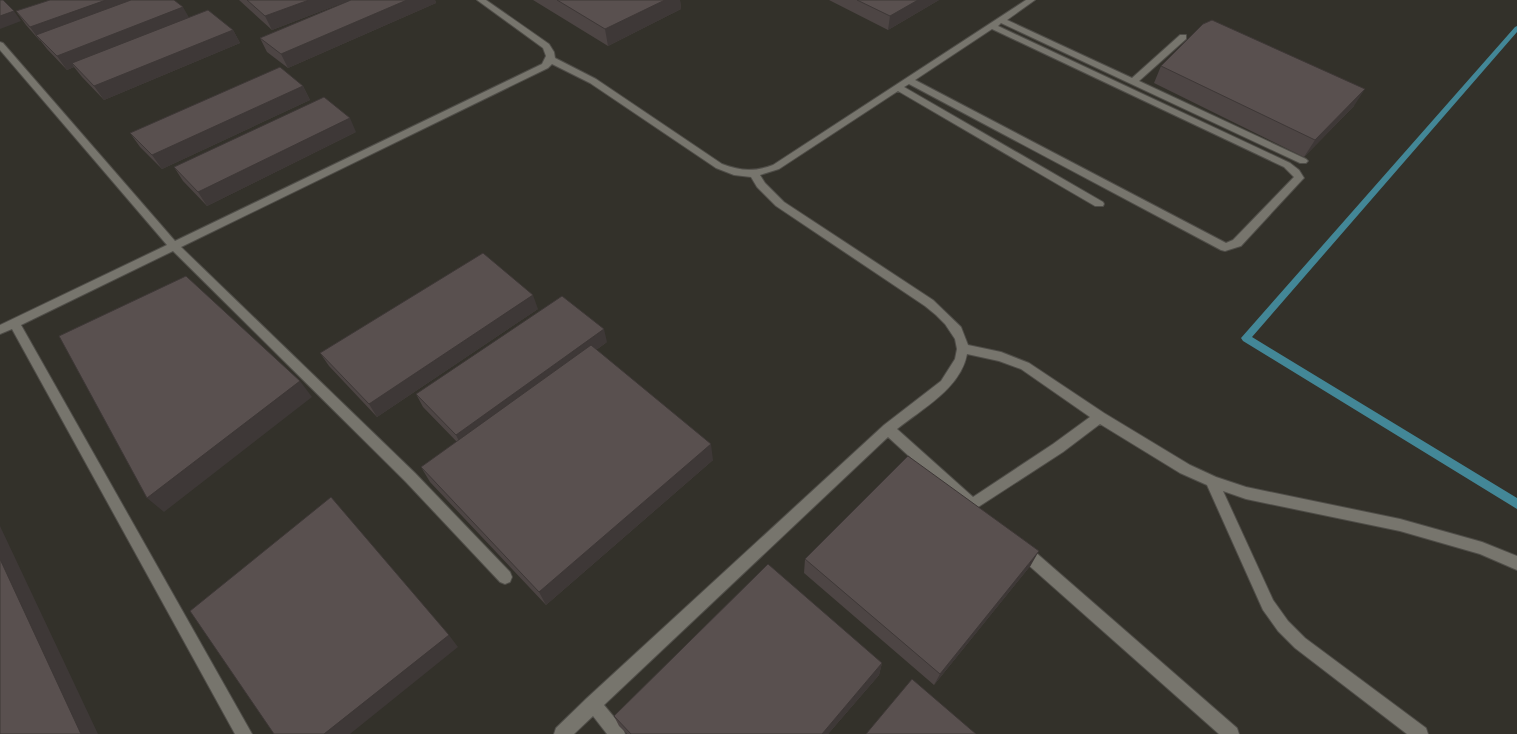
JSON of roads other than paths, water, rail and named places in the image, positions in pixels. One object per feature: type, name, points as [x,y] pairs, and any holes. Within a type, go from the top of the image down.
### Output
[{"type":"street","points":[[481,0],[540,40],[550,51],[551,60]]},
{"type":"street","points":[[551,60],[593,81],[719,166],[739,174],[754,174],[776,168],[1031,0]]},
{"type":"street","points":[[1001,20],[1303,161]]},
{"type":"street","points":[[909,80],[1225,247],[1237,243],[1299,178],[1296,172],[1288,165],[992,26]]},
{"type":"street","points":[[1133,82],[1183,37]]},
{"type":"street","points":[[0,45],[174,246],[410,477],[505,577]]},
{"type":"street","points":[[0,330],[536,72],[551,60]]},
{"type":"street","points":[[898,88],[1099,204]]},
{"type":"street","points":[[562,734],[592,704],[888,429],[945,384],[959,365],[962,357],[960,333],[951,321],[929,303],[780,204],[761,185],[754,174]]},
{"type":"street","points":[[14,323],[244,734]]},
{"type":"street","points":[[962,348],[1001,357],[1025,366],[1043,377],[1100,418],[1185,469],[1212,481],[1246,493],[1400,525],[1482,548],[1517,563]]},
{"type":"street","points":[[972,505],[1058,448],[1100,418]]},
{"type":"street","points":[[888,429],[984,515]]},
{"type":"street","points":[[1212,481],[1268,605],[1283,626],[1300,643],[1420,734]]},
{"type":"street","points":[[1012,540],[1231,734]]},
{"type":"street","points":[[592,704],[617,734]]},
{"type":"waterway","points":[[1517,28],[1246,338],[1517,504]]}]
